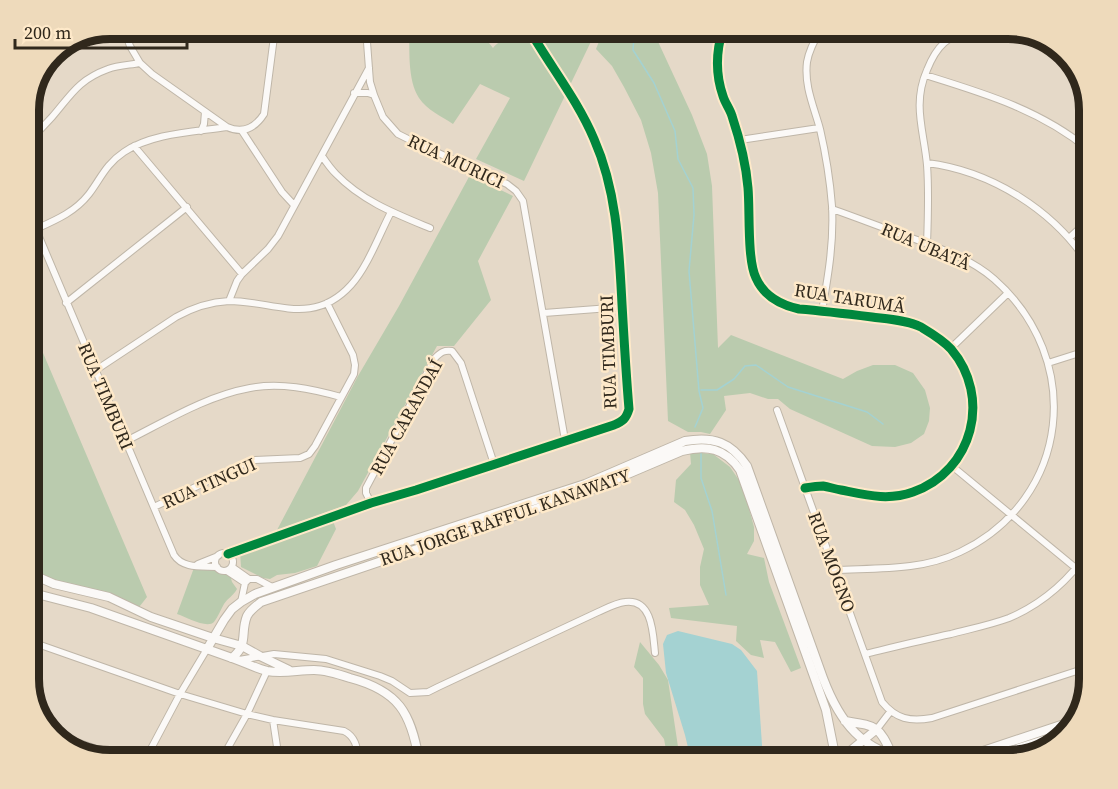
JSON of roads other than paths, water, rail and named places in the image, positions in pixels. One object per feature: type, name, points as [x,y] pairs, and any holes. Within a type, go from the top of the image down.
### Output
[{"type":"main road","name":"RUA JORGE RAFFUL KANAWATY","points":[[207,649],[228,615],[241,602],[255,594],[585,484],[685,441],[709,439],[733,449],[747,466],[830,696],[845,721],[863,741]]},
{"type":"main road","name":"RUA JORGE RAFFUL KANAWATY","points":[[242,646],[247,615],[261,602],[588,491],[682,451],[693,448],[718,450],[735,463],[740,470],[826,710],[835,750]]},
{"type":"main road","points":[[39,577],[54,584],[110,597],[151,617],[242,646],[236,659],[92,608],[39,595]]},
{"type":"main road","points":[[298,578],[301,588]]},
{"type":"main road","points":[[845,721],[869,725],[877,729],[885,738],[890,750]]},
{"type":"main road","points":[[986,750],[1062,725]]},
{"type":"main road","points":[[849,750],[877,729]]},
{"type":"main road","points":[[1014,750],[1044,740]]},
{"type":"main road","points":[[863,741],[882,750]]},
{"type":"street","points":[[128,39],[140,63],[152,74],[226,127],[242,131],[251,128],[260,121],[264,114],[274,39]]},
{"type":"street","name":"RUA MURICI","points":[[367,39],[374,95],[383,117],[398,134],[507,184],[523,201],[565,440]]},
{"type":"street","name":"RUA TIMBURI","points":[[228,554],[372,503],[615,425],[627,417],[623,307],[617,224],[612,195],[594,138],[580,110],[536,39]]},
{"type":"street","name":"RUA TARUMÃ","points":[[720,39],[716,66],[723,96],[731,113],[745,160],[751,262],[755,278],[763,290],[785,306],[896,320],[918,326],[936,336],[951,349],[964,369],[971,391],[974,412],[970,431],[962,450],[952,466],[930,484],[914,492],[879,497],[823,486],[805,488]]},
{"type":"street","points":[[816,39],[807,62],[807,78],[827,160],[832,209],[831,264],[822,311]]},
{"type":"street","points":[[927,244],[927,163],[919,102],[924,75],[930,61],[949,39]]},
{"type":"street","points":[[39,130],[69,95],[87,80],[110,68],[140,63]]},
{"type":"street","points":[[229,301],[237,281],[278,236],[369,68]]},
{"type":"street","points":[[924,75],[1020,107],[1053,124],[1079,143]]},
{"type":"street","points":[[354,93],[374,95]]},
{"type":"street","points":[[201,131],[205,112]]},
{"type":"street","points":[[39,228],[62,218],[78,206],[109,165],[134,146],[162,137],[226,127]]},
{"type":"street","points":[[740,140],[819,128]]},
{"type":"street","points":[[242,131],[282,192],[294,205]]},
{"type":"street","points":[[134,146],[243,274]]},
{"type":"street","points":[[322,156],[336,174],[373,203],[430,228]]},
{"type":"street","points":[[927,163],[969,172],[997,184],[1048,218],[1069,238],[1079,252]]},
{"type":"street","points":[[66,303],[187,207]]},
{"type":"street","name":"RUA UBATÃ","points":[[832,209],[951,253],[993,278],[1025,314],[1039,339],[1048,363],[1054,403],[1053,430],[1040,474],[1012,515],[997,529],[959,553],[934,562],[914,566],[835,570]]},
{"type":"street","points":[[96,370],[176,317],[205,305],[229,301],[299,310],[327,303],[351,285],[362,269],[391,212]]},
{"type":"street","points":[[1069,238],[1079,229]]},
{"type":"street","name":"RUA TIMBURI","points":[[39,236],[177,560],[183,564],[217,567]]},
{"type":"street","points":[[951,349],[1008,293]]},
{"type":"street","name":"RUA TINGUI","points":[[154,507],[255,460],[300,458],[309,454],[354,374],[353,356],[327,303]]},
{"type":"street","points":[[543,313],[623,307]]},
{"type":"street","name":"RUA CARANDAÍ","points":[[372,503],[366,493],[366,488],[435,358],[446,350],[452,351],[461,363],[494,464]]},
{"type":"street","points":[[1048,363],[1079,353]]},
{"type":"street","points":[[126,441],[223,394],[251,387],[280,386],[310,389],[342,397]]},
{"type":"street","name":"RUA MOGNO","points":[[777,410],[882,702],[890,712]]},
{"type":"street","points":[[952,466],[1077,569]]},
{"type":"street","points":[[195,565],[223,553],[228,554],[233,561],[229,569]]},
{"type":"street","points":[[218,556],[217,567],[221,570],[229,569],[247,581],[257,579],[272,587]]},
{"type":"street","points":[[865,654],[1009,618],[1058,587],[1079,566]]},
{"type":"street","name":"RUA JORGE RAFFUL KANAWATY","points":[[241,602],[247,581]]},
{"type":"street","points":[[236,659],[274,654],[326,659],[380,676],[410,693],[428,692],[598,612],[627,601],[636,602],[647,613],[653,630],[655,653]]},
{"type":"street","points":[[39,645],[180,694],[247,714],[349,734],[358,750]]},
{"type":"street","points":[[242,646],[293,672]]},
{"type":"street","points":[[150,750],[207,649]]},
{"type":"street","points":[[236,659],[267,671],[327,671],[368,682],[395,700],[405,714],[415,736],[417,750]]},
{"type":"street","points":[[877,729],[890,712],[902,718],[918,721],[932,718],[1079,670]]},
{"type":"street","points":[[227,750],[267,671]]},
{"type":"street","points":[[273,720],[278,750]]},
{"type":"water","points":[[678,631],[732,644],[741,650],[757,671],[762,750],[689,750],[666,673],[663,644],[667,635]]},
{"type":"waterway","points":[[634,39],[633,50],[654,83],[675,131],[678,159],[693,188],[694,215],[689,271],[699,391],[703,408],[695,427]]},
{"type":"waterway","points":[[701,390],[717,390],[734,379],[745,366],[756,365],[788,387],[867,412],[883,424]]},
{"type":"waterway","points":[[701,452],[701,478],[712,511],[726,595]]}]
